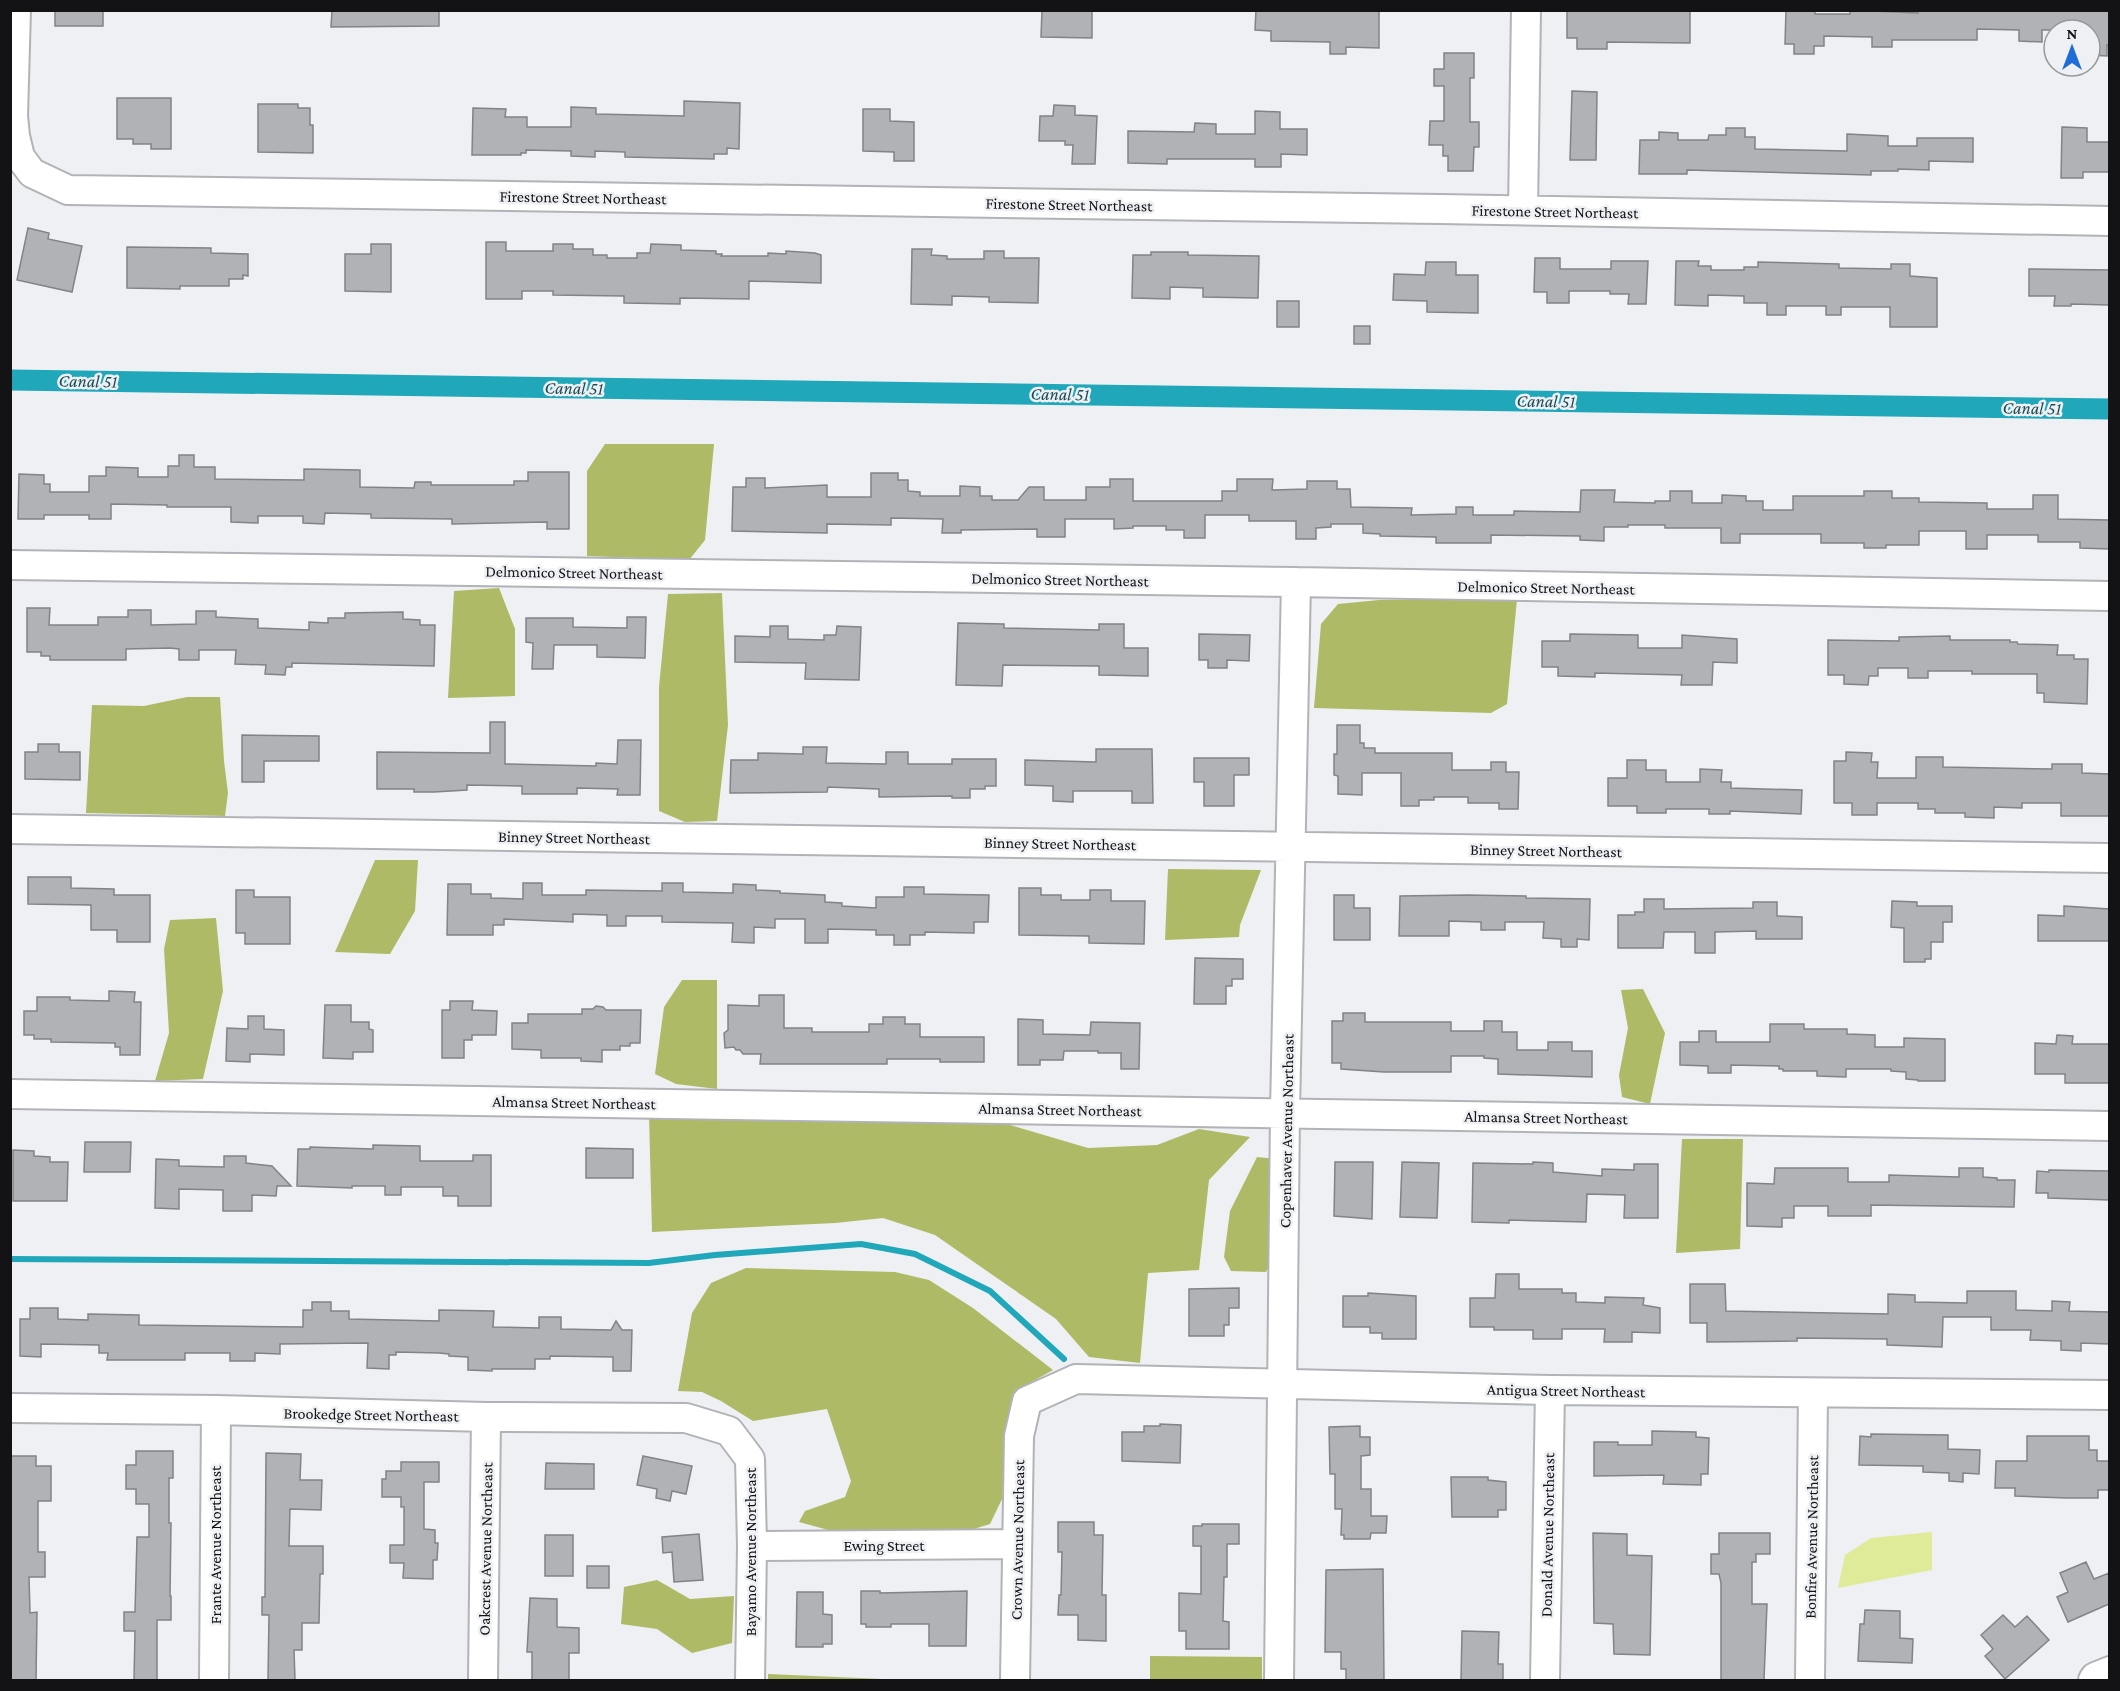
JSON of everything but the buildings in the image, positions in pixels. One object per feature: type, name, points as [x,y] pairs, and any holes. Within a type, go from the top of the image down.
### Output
[{"type":"street","name":"Firestone Street Northeast","points":[[16,10],[13,116],[20,157],[32,173],[68,190],[1523,210],[2109,221]]},
{"type":"street","points":[[1523,210],[1526,10]]},
{"type":"street","name":"Delmonico Street Northeast","points":[[10,565],[1296,582],[2109,596]]},
{"type":"street","name":"Copenhaver Avenue Northeast","points":[[1279,1680],[1285,1112],[1296,582]]},
{"type":"street","name":"Binney Street Northeast","points":[[10,829],[2109,858]]},
{"type":"street","name":"Almansa Street Northeast","points":[[10,1094],[2109,1126]]},
{"type":"street","name":"Antigua Street Northeast","points":[[1027,1401],[1076,1379],[1550,1390],[2109,1395]]},
{"type":"street","name":"Donald Avenue Northeast","points":[[1545,1680],[1550,1390]]},
{"type":"street","name":"Bonfire Avenue Northeast","points":[[1810,1680],[1813,1393]]},
{"type":"street","name":"Crown Avenue Northeast","points":[[1015,1680],[1019,1436],[1027,1401]]},
{"type":"street","name":"Brookedge Street Northeast","points":[[10,1408],[216,1410],[486,1417],[686,1418],[729,1431]]},
{"type":"street","name":"Frante Avenue Northeast","points":[[214,1680],[216,1410]]},
{"type":"street","name":"Oakcrest Avenue Northeast","points":[[483,1680],[486,1417]]},
{"type":"street","name":"Bayamo Avenue Northeast","points":[[729,1431],[750,1459],[752,1546],[750,1680]]},
{"type":"street","name":"Ewing Street","points":[[752,1546],[1016,1544]]},
{"type":"green space","points":[[605,444],[714,444],[705,540],[689,560],[587,556],[587,471]]},
{"type":"green space","points":[[499,588],[515,629],[515,696],[448,698],[454,591]]},
{"type":"green space","points":[[722,593],[728,725],[717,821],[685,822],[659,811],[659,687],[668,594]]},
{"type":"green space","points":[[1517,599],[1507,704],[1491,713],[1314,708],[1321,624],[1338,604],[1379,600]]},
{"type":"green space","points":[[187,697],[220,697],[228,793],[225,816],[86,813],[92,705],[144,706]]},
{"type":"green space","points":[[375,860],[418,860],[415,911],[390,954],[335,952]]},
{"type":"green space","points":[[1168,869],[1261,870],[1240,925],[1239,937],[1165,940]]},
{"type":"green space","points":[[216,918],[223,991],[203,1079],[155,1081],[169,1033],[164,949],[170,920]]},
{"type":"green space","points":[[682,980],[717,980],[717,1089],[676,1084],[655,1074],[664,1007]]},
{"type":"green space","points":[[1643,989],[1665,1033],[1650,1104],[1622,1097],[1619,1075],[1628,1028],[1621,990]]},
{"type":"green space","points":[[649,1114],[1010,1125],[1088,1148],[1157,1145],[1199,1129],[1250,1137],[1209,1180],[1199,1270],[1148,1273],[1140,1363],[1089,1357],[1056,1319],[935,1235],[883,1218],[835,1223],[652,1232]]},
{"type":"green space","points":[[1682,1139],[1743,1139],[1740,1249],[1676,1253]]},
{"type":"green space","points":[[1257,1157],[1277,1159],[1278,1249],[1266,1272],[1231,1271],[1224,1257],[1230,1211]]},
{"type":"green space","points":[[746,1268],[895,1272],[929,1280],[973,1308],[1053,1370],[1021,1388],[1008,1415],[1002,1499],[990,1524],[964,1532],[832,1531],[799,1522],[805,1511],[845,1497],[851,1481],[827,1409],[753,1421],[702,1392],[678,1391],[692,1313],[711,1283]]},
{"type":"green space","points":[[1932,1532],[1932,1570],[1838,1588],[1845,1555],[1871,1538]]},
{"type":"green space","points":[[657,1580],[690,1599],[734,1596],[732,1643],[692,1653],[657,1629],[621,1624],[624,1587]]},
{"type":"green space","points":[[1150,1656],[1262,1657],[1262,1680],[1150,1680]]},
{"type":"green space","points":[[768,1674],[882,1679],[882,1680],[768,1680]]},
{"type":"waterway","name":"Canal 51","points":[[10,380],[2110,409]]},
{"type":"waterway","points":[[10,1259],[649,1263],[715,1255],[861,1244],[915,1254],[990,1291],[1064,1359]]}]
